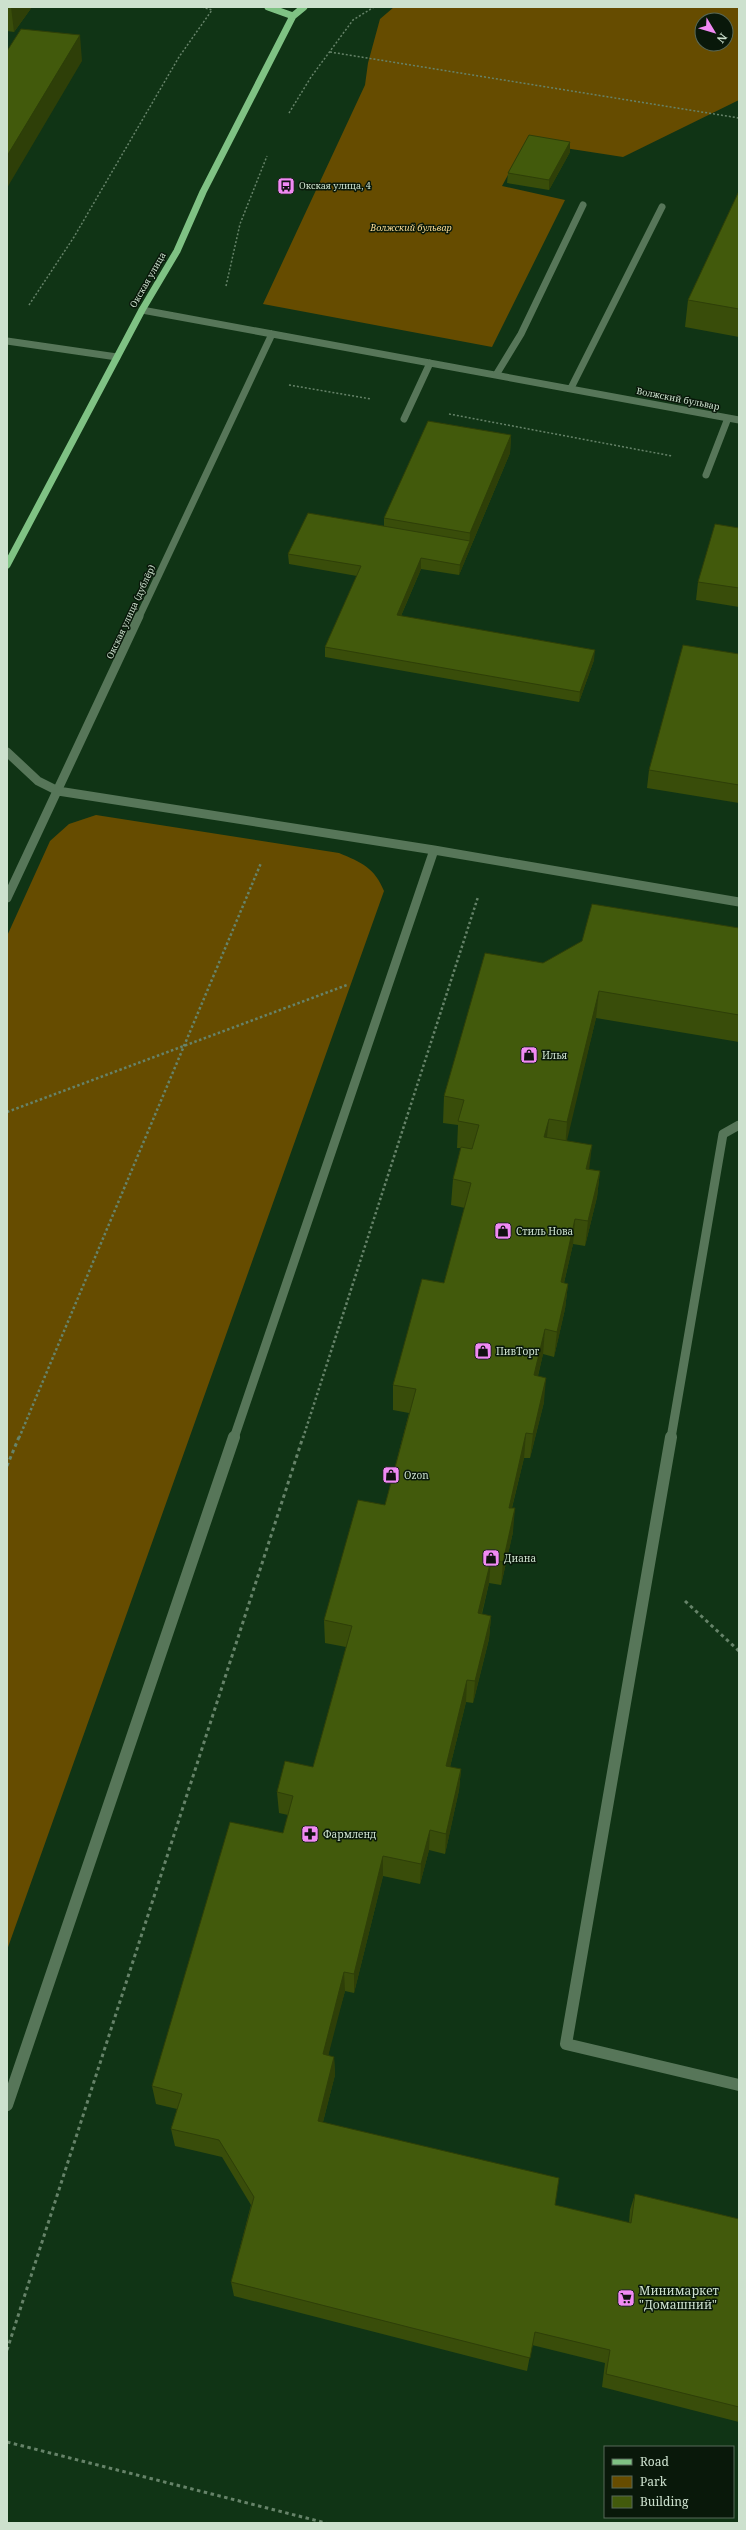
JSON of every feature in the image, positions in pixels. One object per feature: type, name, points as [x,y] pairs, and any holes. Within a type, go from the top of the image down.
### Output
[{"type":"main road","points":[[268,7],[293,16]]},
{"type":"main road","name":"Окская улица","points":[[7,565],[142,310],[177,251],[203,192],[293,16],[304,7]]},
{"type":"street","points":[[496,375],[522,334],[583,205]]},
{"type":"street","points":[[571,388],[662,207]]},
{"type":"street","name":"Волжский бульвар","points":[[142,310],[739,420]]},
{"type":"street","name":"Окская улица (дублёр)","points":[[7,898],[272,334]]},
{"type":"street","points":[[7,341],[117,357]]},
{"type":"street","points":[[404,419],[430,363]]},
{"type":"street","points":[[706,475],[728,418]]},
{"type":"street","points":[[7,752],[38,781],[58,791],[434,850],[739,902]]},
{"type":"street","points":[[7,2105],[434,850]]},
{"type":"street","points":[[739,1125],[723,1134],[566,2044],[739,2085]]},
{"type":"path","points":[[28,307],[74,237],[179,57],[212,10],[202,7]]},
{"type":"path","points":[[287,116],[353,20],[374,7]]},
{"type":"path","points":[[330,52],[739,118]]},
{"type":"path","points":[[225,293],[240,224],[269,150]]},
{"type":"path","points":[[252,379],[409,406],[711,464]]},
{"type":"path","points":[[7,1466],[277,825]]},
{"type":"path","points":[[7,2350],[490,860]]},
{"type":"path","points":[[7,1112],[394,967]]},
{"type":"path","points":[[649,1568],[739,1651]]},
{"type":"path","points":[[7,2442],[326,2523]]},
{"type":"green space","name":"Волжский бульвар","points":[[394,7],[739,7],[739,100],[623,157],[526,142],[502,186],[565,200],[492,347],[263,304],[365,85],[368,63],[380,19]]},
{"type":"green space","points":[[96,815],[339,853],[361,863],[372,871],[384,891],[7,1950],[7,936],[50,841],[69,824]]},
{"type":"building","points":[[21,29],[80,35],[7,156],[7,51]]},
{"type":"building","points":[[529,135],[570,142],[549,180],[508,173]]},
{"type":"building","points":[[739,191],[739,309],[688,300]]},
{"type":"building","points":[[428,421],[511,435],[470,533],[384,518]]},
{"type":"building","points":[[308,513],[470,541],[460,565],[421,558],[397,615],[595,650],[580,692],[325,647],[361,566],[288,554]]},
{"type":"building","points":[[715,524],[739,528],[739,588],[698,582]]},
{"type":"building","points":[[683,645],[739,654],[739,785],[649,770]]},
{"type":"building","points":[[592,904],[739,928],[739,1015],[599,991],[567,1122],[549,1119],[544,1137],[592,1145],[586,1169],[600,1171],[588,1221],[575,1219],[561,1282],[568,1284],[557,1332],[545,1329],[534,1375],[546,1378],[533,1434],[526,1433],[509,1508],[515,1508],[503,1562],[491,1560],[478,1613],[491,1616],[475,1681],[467,1680],[446,1766],[461,1769],[446,1834],[430,1830],[421,1864],[383,1856],[354,1974],[344,1972],[323,2054],[334,2057],[318,2121],[559,2178],[555,2205],[631,2223],[635,2194],[739,2219],[739,2407],[606,2374],[610,2350],[535,2332],[530,2358],[231,2282],[254,2197],[219,2140],[171,2129],[182,2094],[152,2086],[230,1822],[283,1833],[293,1796],[277,1792],[285,1761],[313,1767],[352,1626],[324,1620],[358,1500],[385,1505],[416,1389],[393,1385],[422,1279],[444,1283],[471,1183],[453,1179],[461,1147],[472,1149],[479,1125],[458,1121],[464,1100],[444,1096],[485,953],[543,963],[582,941]]},
{"type":"place","name":"Окская улица, 4","points":[[286,186]]},
{"type":"place","name":"Илья","points":[[529,1055]]},
{"type":"place","name":"Стиль Нова","points":[[503,1231]]},
{"type":"place","name":"ПивТорг","points":[[483,1351]]},
{"type":"place","name":"Ozon","points":[[391,1475]]},
{"type":"place","name":"Диана","points":[[491,1558]]},
{"type":"place","name":"Фармленд","points":[[310,1834]]},
{"type":"place","name":"Минимаркет \"Домашний\"","points":[[626,2298]]}]
